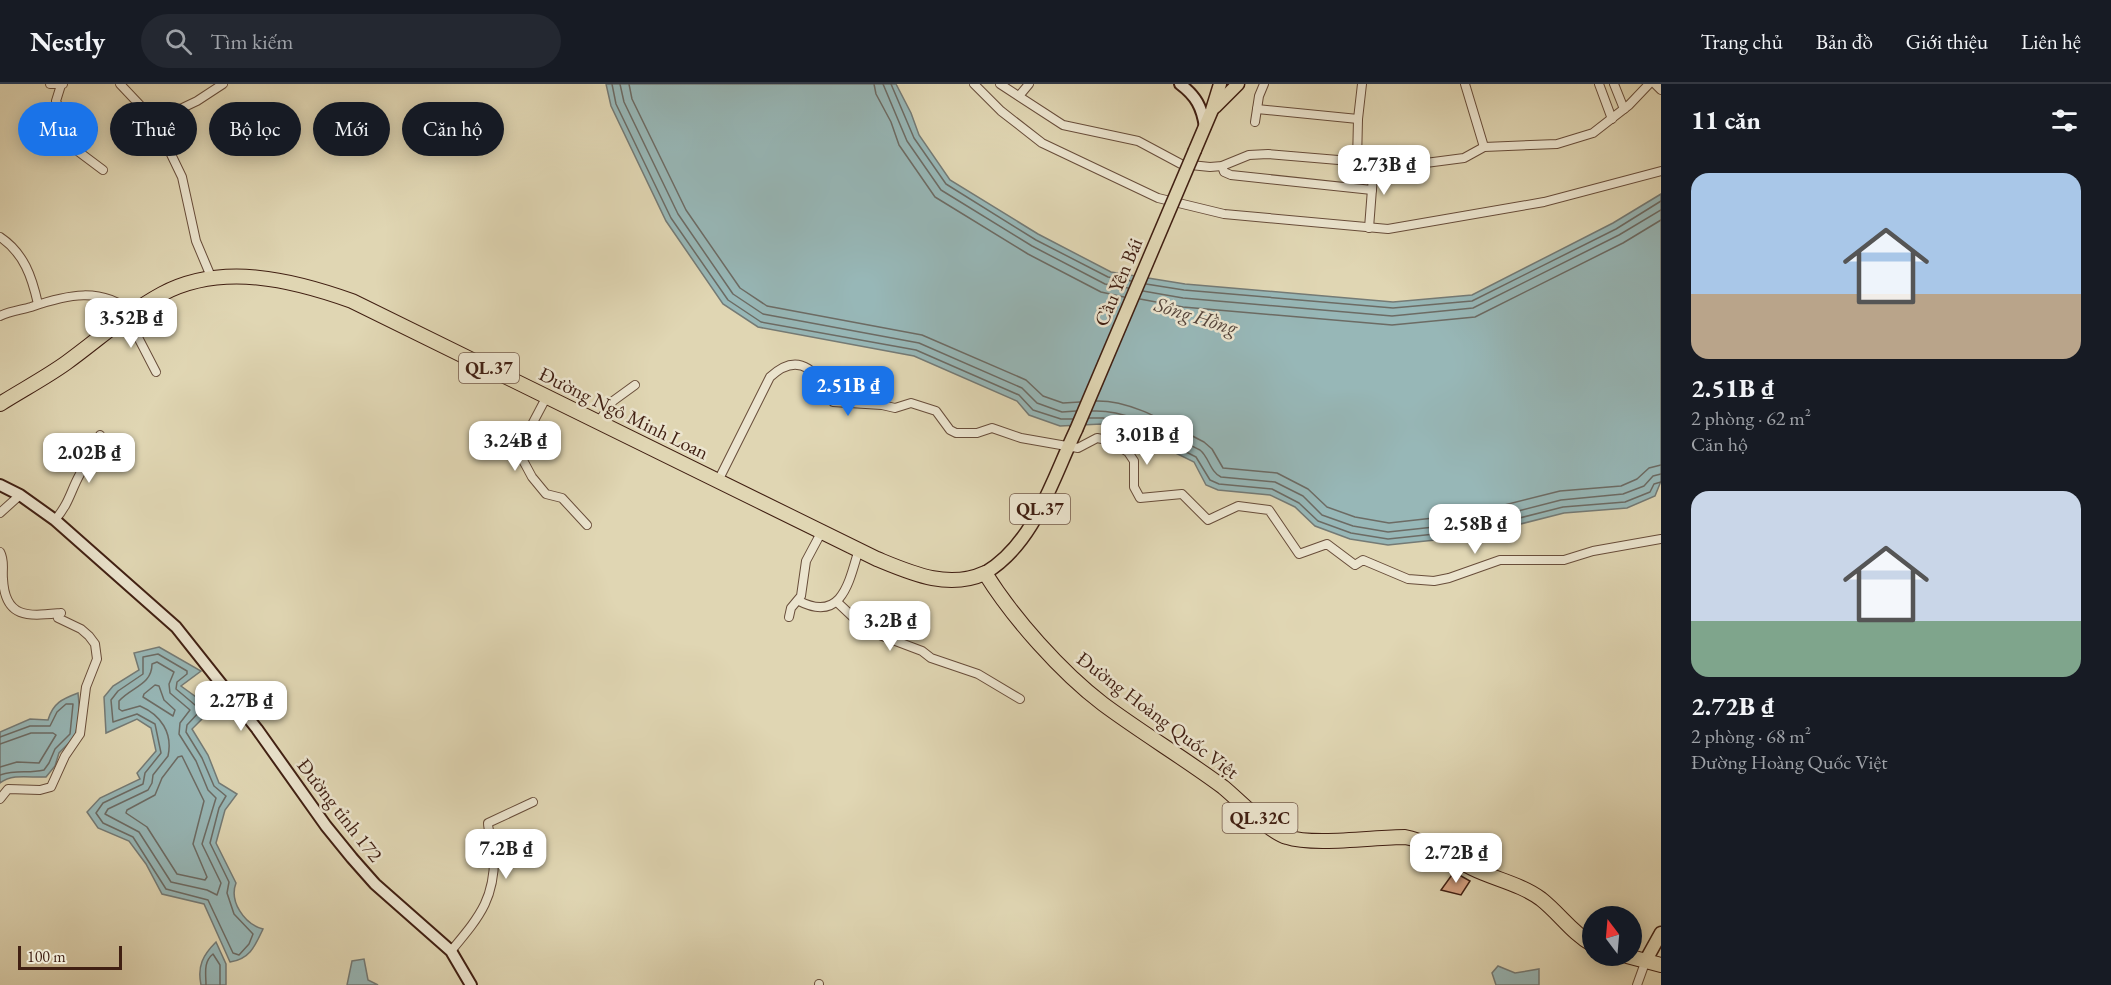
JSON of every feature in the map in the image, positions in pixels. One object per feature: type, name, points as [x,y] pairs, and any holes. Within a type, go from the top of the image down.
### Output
[{"type":"highway","name":"Đường Ngô Minh Loan","points":[[0,404],[65,363],[130,314],[164,293],[212,279],[268,278],[318,289],[352,301],[718,481],[916,575],[963,580],[985,573]]},
{"type":"highway","name":"Đường Hoàng Quốc Việt","points":[[985,573],[998,593],[1060,667],[1077,683],[1222,787],[1285,837],[1302,840],[1405,837],[1417,839],[1474,869],[1518,886],[1540,898],[1582,939]]},
{"type":"highway","points":[[1642,959],[1661,965]]},
{"type":"highway","points":[[1646,960],[1661,972]]},
{"type":"main road","points":[[1180,84],[1195,97],[1200,105],[1205,127]]},
{"type":"main road","points":[[1212,110],[1220,84]]},
{"type":"main road","points":[[1212,110],[1238,84]]},
{"type":"main road","name":"QL.37","points":[[1205,127],[1212,110]]},
{"type":"main road","name":"Cầu Yên Bái","points":[[1076,430],[1205,127]]},
{"type":"main road","name":"Đường Ngô Minh Loan","points":[[985,573],[999,565],[1029,530],[1076,430]]},
{"type":"main road","name":"Đường tỉnh 172","points":[[0,485],[20,495],[55,520],[176,627],[257,729],[326,826],[363,871],[451,951],[471,985]]},
{"type":"main road","points":[[1646,960],[1661,933]]},
{"type":"street","points":[[50,84],[62,85],[56,102]]},
{"type":"street","points":[[120,84],[137,102]]},
{"type":"street","points":[[196,102],[223,84]]},
{"type":"street","points":[[974,84],[1001,111],[1042,143],[1158,198],[1185,207],[1224,214],[1388,229],[1544,202],[1661,171]]},
{"type":"street","points":[[1000,84],[1063,125],[1138,141],[1181,164],[1222,166],[1249,155],[1268,154],[1356,162],[1418,164],[1464,158],[1484,147],[1557,144],[1593,133],[1624,109],[1649,84]]},
{"type":"street","points":[[1018,96],[1029,84]]},
{"type":"street","points":[[1255,122],[1264,84]]},
{"type":"street","points":[[1356,162],[1362,84]]},
{"type":"street","points":[[1465,84],[1484,147]]},
{"type":"street","points":[[1599,84],[1612,119]]},
{"type":"street","points":[[1614,84],[1624,109]]},
{"type":"street","points":[[1655,84],[1661,90]]},
{"type":"street","points":[[1257,109],[1358,119]]},
{"type":"street","points":[[84,156],[103,170]]},
{"type":"street","points":[[172,156],[182,177],[196,241],[212,279]]},
{"type":"street","points":[[1369,228],[1374,163]]},
{"type":"street","points":[[1222,166],[1224,172],[1231,175],[1372,190]]},
{"type":"street","points":[[0,237],[26,263],[33,278],[39,304]]},
{"type":"street","points":[[0,316],[62,297],[96,296],[121,303],[130,314],[156,372]]},
{"type":"street","points":[[718,481],[770,377],[777,370],[794,365],[812,369],[820,378],[833,402],[895,408],[911,403],[936,411],[950,430],[956,433],[977,433],[992,428],[1002,429],[1021,438],[1078,448],[1097,438],[1107,440],[1128,452],[1134,461],[1134,487],[1140,498],[1182,494],[1208,520],[1238,506],[1269,510],[1299,554],[1327,544],[1355,565],[1364,560],[1408,579],[1434,581],[1500,560],[1564,560],[1593,551],[1661,539]]},
{"type":"street","points":[[598,421],[613,401],[635,386]]},
{"type":"street","points":[[547,396],[518,451],[532,477],[546,494],[562,498],[587,525]]},
{"type":"street","points":[[55,520],[70,500],[79,475],[92,455],[100,435]]},
{"type":"street","points":[[0,513],[20,495]]},
{"type":"street","points":[[789,616],[791,608],[799,601],[806,561],[822,531]]},
{"type":"street","points":[[799,601],[813,608],[826,608],[837,602],[851,574],[859,549]]},
{"type":"street","points":[[0,552],[3,560],[4,590],[16,611],[24,615],[59,615],[81,629],[95,644],[96,659],[86,687],[80,734],[65,756],[51,787],[40,790],[8,789],[0,799]]},
{"type":"street","points":[[837,602],[855,619],[877,634],[922,651],[931,658],[978,674],[1020,699]]},
{"type":"street","points":[[451,951],[483,910],[493,885],[494,848],[488,823],[533,802]]},
{"type":"street","points":[[1637,985],[1646,960]]},
{"type":"water","name":"Sông Hồng","points":[[606,84],[896,84],[919,135],[950,180],[1038,234],[1111,272],[1185,284],[1393,302],[1472,295],[1613,223],[1661,194],[1661,481],[1655,496],[1627,508],[1564,513],[1473,536],[1388,545],[1350,539],[1315,526],[1295,507],[1270,495],[1218,490],[1206,485],[1194,462],[1133,432],[1102,424],[1060,426],[1029,415],[1017,401],[914,356],[758,327],[723,304],[666,221],[611,106]]},
{"type":"water","points":[[159,647],[201,671],[181,686],[207,705],[208,713],[192,729],[208,755],[219,783],[237,794],[225,810],[216,843],[236,883],[234,890],[236,904],[244,917],[263,929],[247,955],[230,962],[204,904],[162,894],[146,864],[129,841],[98,828],[87,812],[100,798],[140,779],[137,773],[156,751],[151,728],[137,719],[106,733],[104,697],[113,686],[139,670],[134,653]]},
{"type":"water","points":[[78,693],[80,714],[75,737],[59,753],[55,766],[46,777],[16,777],[0,783],[0,732],[30,719],[48,720],[59,702]]},
{"type":"water","points":[[216,942],[226,964],[226,985],[201,985],[202,961]]},
{"type":"water","points":[[364,959],[368,980],[378,985],[347,985],[352,961]]},
{"type":"water","points":[[1498,966],[1515,973],[1539,969],[1539,985],[1496,985],[1492,973]]},
{"type":"building","points":[[1454,872],[1470,881],[1461,895],[1441,890]]}]
